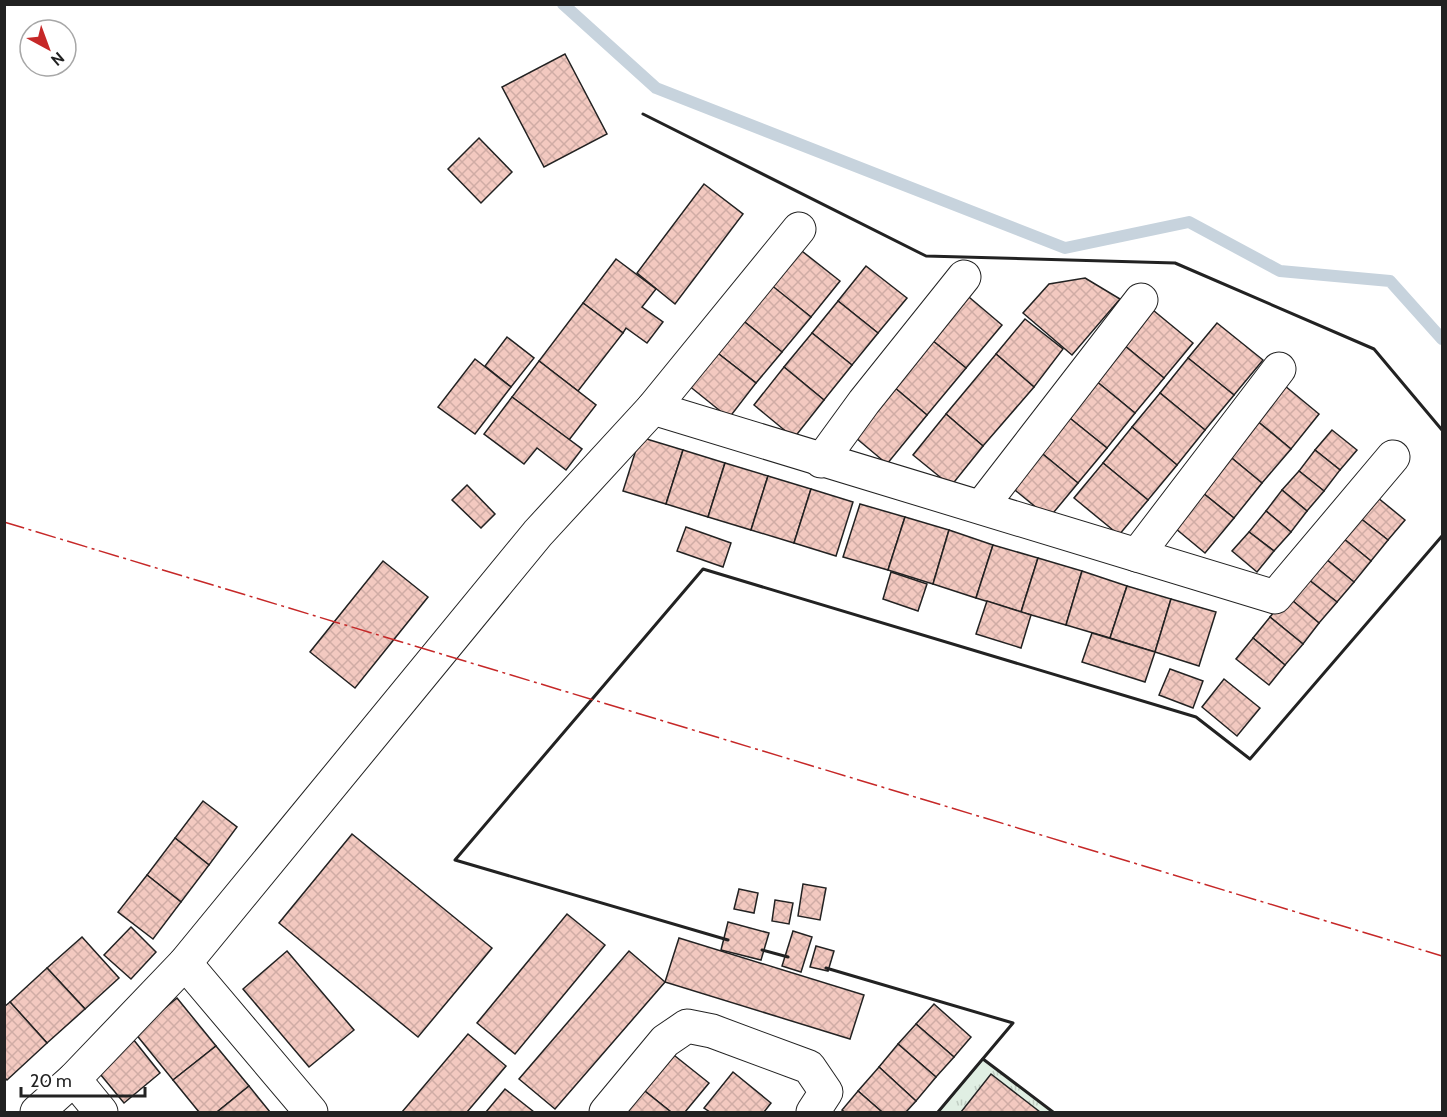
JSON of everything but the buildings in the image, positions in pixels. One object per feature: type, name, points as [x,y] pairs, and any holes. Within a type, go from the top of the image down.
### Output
[{"type":"street","points":[[37,1113],[74,1079],[185,963],[538,533],[652,408],[799,229]]},
{"type":"street","points":[[821,461],[864,402],[964,277]]},
{"type":"street","points":[[981,507],[1141,300]]},
{"type":"street","points":[[1137,555],[1279,369]]},
{"type":"street","points":[[652,408],[1275,597],[1392,457]]},
{"type":"street","points":[[185,963],[311,1113]]},
{"type":"street","points":[[606,1113],[665,1041],[687,1026],[712,1031],[809,1067],[826,1092],[813,1113]]},
{"type":"street","points":[[74,1079],[101,1113]]},
{"type":"green space","points":[[983,1059],[1053,1112],[938,1112]]},
{"type":"waterway","points":[[563,4],[656,88],[1065,248],[1189,222],[1280,271],[1390,281],[1442,339]]},
{"type":"wall","points":[[643,114],[926,256],[1175,263],[1374,349],[1442,430]]},
{"type":"wall","points":[[728,940],[455,860],[703,569],[1196,717],[1250,759],[1442,536]]},
{"type":"wall","points":[[762,950],[788,957]]},
{"type":"wall","points":[[826,968],[1013,1023],[938,1112]]},
{"type":"wall","points":[[983,1059],[1053,1112]]},
{"type":"power","points":[[4,522],[1442,956]]}]
